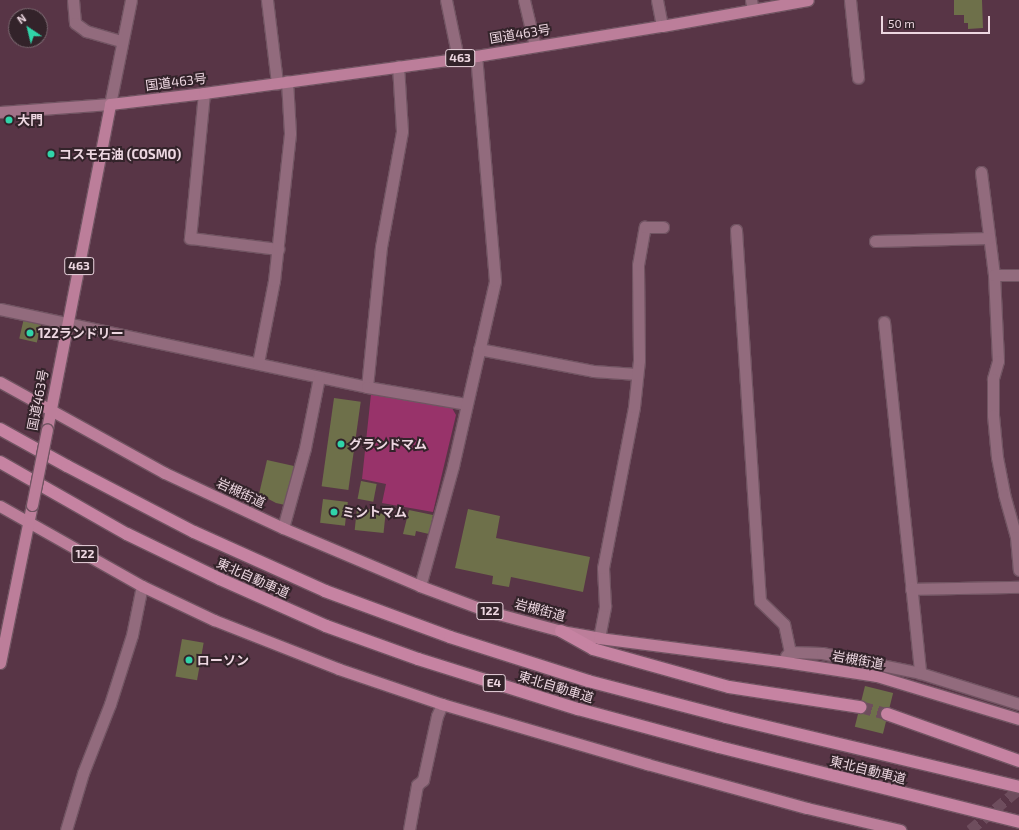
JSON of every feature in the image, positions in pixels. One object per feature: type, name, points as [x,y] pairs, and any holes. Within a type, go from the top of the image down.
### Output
[{"type":"highway","name":"国道463号","points":[[0,663],[110,104],[204,93],[476,56],[662,26],[752,5],[808,0]]},
{"type":"highway","name":"岩槻街道","points":[[0,382],[50,411],[165,473],[283,528],[420,586],[487,611],[561,631],[599,638],[779,661],[878,676],[1019,719]]},
{"type":"highway","name":"東北自動車道","points":[[0,429],[67,466],[194,532],[325,591],[450,637],[588,681],[726,717],[1019,787]]},
{"type":"highway","name":"東北自動車道","points":[[0,462],[127,534],[213,576],[326,626],[411,657],[578,709],[727,749],[1019,822]]},
{"type":"highway","name":"122","points":[[0,506],[142,586],[214,620],[276,646],[442,704],[647,764],[807,808],[900,830]]},
{"type":"highway","points":[[561,631],[593,649],[730,687],[860,707]]},
{"type":"highway","points":[[888,714],[1019,761]]},
{"type":"main road","points":[[0,112],[110,104]]},
{"type":"street","points":[[73,0],[75,23],[86,31],[122,41]]},
{"type":"street","points":[[110,104],[131,0]]},
{"type":"street","points":[[258,363],[274,281],[290,133],[267,0]]},
{"type":"street","points":[[446,0],[458,58]]},
{"type":"street","points":[[524,0],[535,46]]},
{"type":"street","points":[[657,0],[662,26]]},
{"type":"street","points":[[850,0],[858,78]]},
{"type":"street","points":[[420,586],[453,466],[495,281],[476,56]]},
{"type":"street","points":[[367,387],[382,247],[402,132],[398,66]]},
{"type":"street","points":[[204,93],[190,238],[278,249]]},
{"type":"street","points":[[981,172],[994,275],[998,361],[993,379],[993,415],[997,457],[1004,494],[1016,537],[1019,570]]},
{"type":"street","points":[[599,638],[605,606],[603,568],[634,407],[637,374],[640,360],[638,265],[645,227],[663,227]]},
{"type":"street","points":[[736,230],[760,601],[784,624],[790,652]]},
{"type":"street","points":[[875,241],[990,238]]},
{"type":"street","points":[[994,275],[1019,275]]},
{"type":"street","points":[[0,309],[68,322],[367,387],[466,404]]},
{"type":"street","points":[[884,322],[920,673]]},
{"type":"street","points":[[479,349],[593,371],[637,374]]},
{"type":"street","points":[[283,528],[305,448],[319,376]]},
{"type":"street","points":[[66,830],[83,774],[110,704],[132,634],[142,586]]},
{"type":"street","points":[[911,589],[1019,587]]},
{"type":"street","points":[[779,661],[790,652],[822,653],[920,673],[1019,704]]},
{"type":"street","points":[[409,830],[417,785],[423,780],[437,716],[442,704]]},
{"type":"shaded area","points":[[371,394],[452,408],[456,415],[433,512],[382,503],[386,484],[362,479]]},
{"type":"building","points":[[954,0],[982,0],[983,28],[968,29],[968,23],[964,23],[964,15],[954,15]]},
{"type":"building","points":[[24,318],[42,322],[37,343],[19,338]]},
{"type":"building","name":"グランドマム","points":[[334,398],[361,402],[348,490],[322,486]]},
{"type":"building","points":[[267,460],[294,466],[285,505],[276,503],[259,494]]},
{"type":"building","points":[[361,481],[377,484],[373,502],[358,499]]},
{"type":"building","name":"ミントマム","points":[[323,499],[348,502],[345,526],[320,523]]},
{"type":"building","points":[[357,508],[386,511],[384,533],[355,530]]},
{"type":"building","points":[[468,509],[500,516],[496,538],[590,557],[583,592],[511,577],[509,587],[492,584],[493,576],[455,568]]},
{"type":"building","points":[[409,510],[433,515],[429,534],[416,531],[415,536],[403,534]]},
{"type":"building","name":"ローソン","points":[[182,639],[204,643],[197,680],[175,676]]},
{"type":"building","points":[[865,686],[893,693],[883,734],[855,727]]},
{"type":"tunnel","points":[[860,707],[887,714]]},
{"type":"tunnel","points":[[970,830],[1019,789]]},
{"type":"place","name":"大門","points":[[9,120]]},
{"type":"place","name":"コスモ石油 (COSMO)","points":[[51,154]]},
{"type":"place","name":"122ランドリー","points":[[30,333]]},
{"type":"place","name":"グランドマム","points":[[341,444]]},
{"type":"place","name":"ミントマム","points":[[334,512]]},
{"type":"place","name":"ローソン","points":[[189,660]]}]
